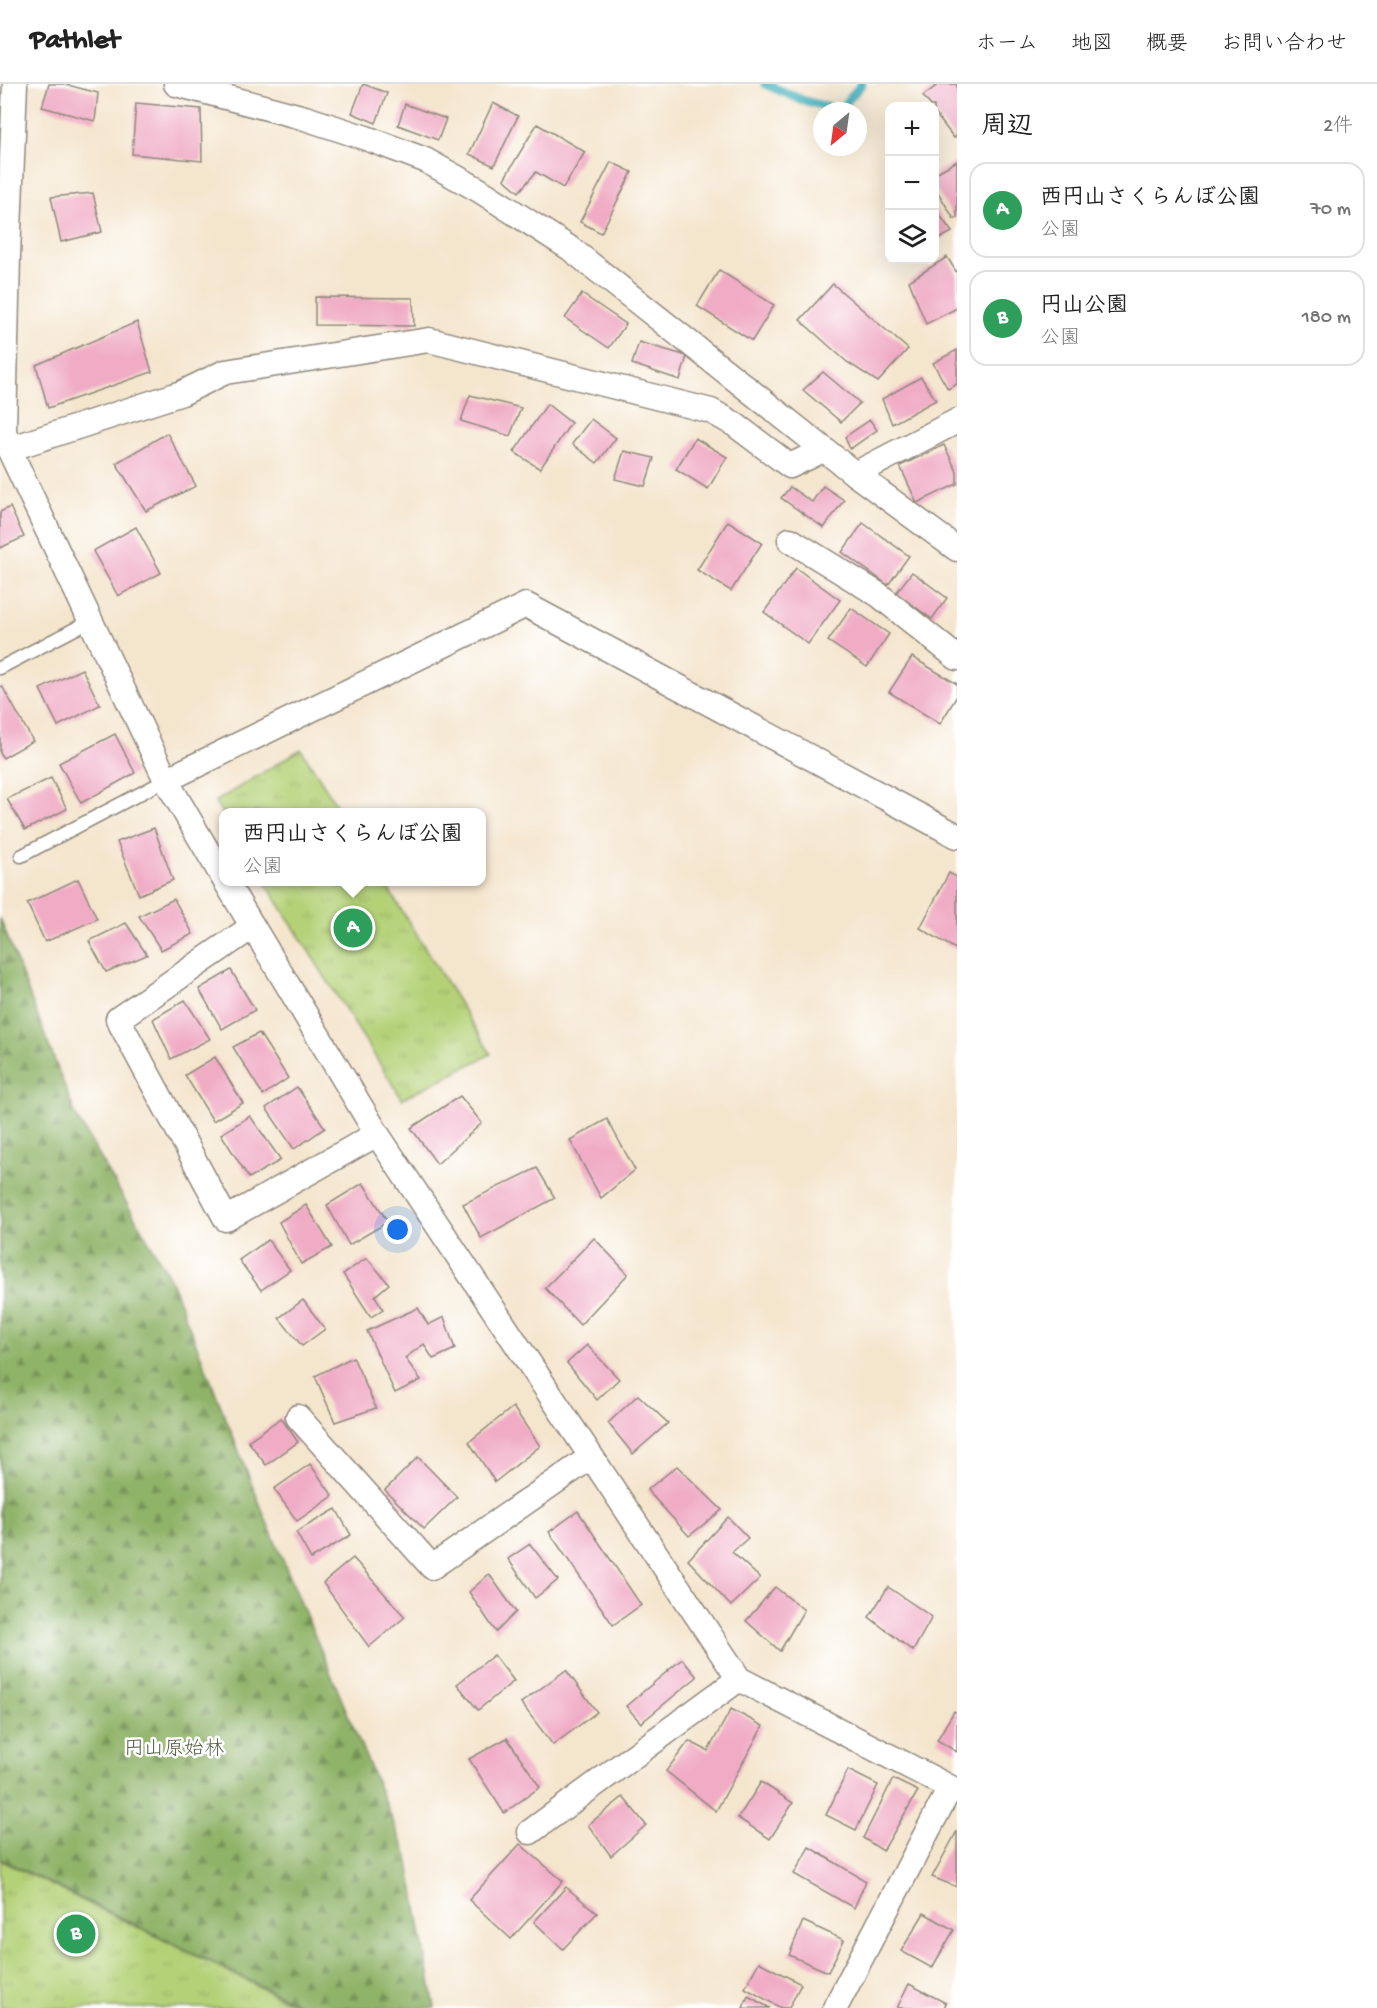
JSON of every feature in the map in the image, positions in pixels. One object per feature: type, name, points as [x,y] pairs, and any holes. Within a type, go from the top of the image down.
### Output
[{"type":"street","points":[[15,84],[4,257],[4,452],[90,621],[166,780],[219,870]]},
{"type":"street","points":[[176,84],[305,118],[366,138],[425,160],[479,190],[571,249],[823,450],[957,549]]},
{"type":"street","points":[[4,452],[182,393],[225,372],[429,340],[711,411],[734,424],[790,466],[823,450]]},
{"type":"street","points":[[855,474],[957,421]]},
{"type":"street","points":[[790,540],[879,595],[957,658]]},
{"type":"street","points":[[166,780],[526,605],[957,836]]},
{"type":"street","points":[[228,886],[376,1134],[739,1679],[953,1790],[835,2008]]},
{"type":"street","points":[[252,927],[118,1019],[226,1219],[376,1134]]},
{"type":"street","points":[[298,1417],[432,1567],[591,1457]]},
{"type":"street","points":[[530,1832],[739,1679]]},
{"type":"lane","points":[[0,668],[90,621]]},
{"type":"lane","points":[[21,856],[166,780]]},
{"type":"green space","points":[[301,749],[338,808],[219,808],[215,802]]},
{"type":"green space","points":[[268,886],[386,886],[491,1054],[402,1099]]},
{"type":"green space","name":"円山原始林","points":[[0,918],[76,1116],[170,1278],[269,1527],[408,1857],[435,2008],[306,2008],[0,1859]]},
{"type":"green space","points":[[0,1860],[302,2008],[0,2008]]},
{"type":"building","points":[[49,84],[64,84],[98,93],[95,121],[42,107]]},
{"type":"building","points":[[363,84],[387,93],[376,123],[352,113]]},
{"type":"building","points":[[939,84],[957,84],[957,135],[954,138],[939,118],[939,102],[928,102],[923,96]]},
{"type":"building","points":[[136,103],[201,109],[202,161],[132,154]]},
{"type":"building","points":[[493,103],[518,116],[494,166],[469,154]]},
{"type":"building","points":[[405,104],[446,119],[438,140],[398,125]]},
{"type":"building","points":[[537,124],[585,152],[563,188],[536,172],[519,192],[504,179]]},
{"type":"building","points":[[957,161],[957,217],[954,219],[939,194],[939,171]]},
{"type":"building","points":[[611,162],[632,172],[601,233],[580,222]]},
{"type":"building","points":[[93,193],[102,232],[61,242],[51,197]]},
{"type":"building","points":[[939,214],[952,232],[939,239]]},
{"type":"building","points":[[947,257],[957,273],[957,308],[926,324],[909,281]]},
{"type":"building","points":[[719,270],[774,305],[752,341],[697,306]]},
{"type":"building","points":[[833,284],[908,349],[878,382],[847,362],[800,320]]},
{"type":"building","points":[[582,294],[626,324],[609,348],[565,318]]},
{"type":"building","points":[[315,297],[413,298],[414,326],[315,325]]},
{"type":"building","points":[[137,322],[152,372],[48,408],[36,365]]},
{"type":"building","points":[[639,342],[687,356],[680,380],[632,364]]},
{"type":"building","points":[[957,350],[957,384],[948,389],[933,363]]},
{"type":"building","points":[[823,372],[860,403],[841,422],[803,390]]},
{"type":"building","points":[[921,377],[936,400],[892,424],[882,399]]},
{"type":"building","points":[[470,395],[521,408],[510,436],[461,421]]},
{"type":"building","points":[[547,404],[571,423],[540,469],[514,452]]},
{"type":"building","points":[[591,419],[616,438],[597,463],[572,444]]},
{"type":"building","points":[[870,420],[877,430],[850,449],[845,437]]},
{"type":"building","points":[[167,433],[196,486],[146,511],[116,463]]},
{"type":"building","points":[[695,438],[727,457],[708,489],[676,469]]},
{"type":"building","points":[[944,445],[957,472],[957,484],[917,503],[900,466]]},
{"type":"building","points":[[624,451],[654,458],[645,486],[615,479]]},
{"type":"building","points":[[823,486],[844,500],[824,528],[781,498],[790,487],[812,502]]},
{"type":"building","points":[[10,507],[24,537],[0,548],[0,512]]},
{"type":"building","points":[[728,521],[762,543],[731,591],[697,570]]},
{"type":"building","points":[[863,523],[909,556],[888,585],[842,552]]},
{"type":"building","points":[[136,527],[161,573],[118,596],[93,551]]},
{"type":"building","points":[[796,568],[840,600],[808,644],[764,612]]},
{"type":"building","points":[[912,572],[947,598],[932,619],[896,593]]},
{"type":"building","points":[[851,608],[889,634],[867,667],[828,641]]},
{"type":"building","points":[[912,657],[957,684],[957,696],[940,724],[889,692]]},
{"type":"building","points":[[82,669],[100,705],[58,726],[40,689]]},
{"type":"building","points":[[2,686],[33,741],[3,758],[0,753],[0,687]]},
{"type":"building","points":[[115,734],[135,773],[81,803],[59,763]]},
{"type":"building","points":[[51,778],[67,809],[25,830],[7,799]]},
{"type":"building","points":[[154,828],[173,880],[139,895],[117,842]]},
{"type":"building","points":[[949,873],[957,877],[957,950],[920,928]]},
{"type":"building","points":[[78,879],[97,919],[45,942],[27,903]]},
{"type":"building","points":[[174,899],[193,934],[161,950],[139,916]]},
{"type":"building","points":[[126,923],[147,955],[106,972],[89,941]]},
{"type":"building","points":[[231,970],[255,1010],[222,1029],[199,989]]},
{"type":"building","points":[[185,1000],[210,1039],[171,1059],[153,1019]]},
{"type":"building","points":[[259,1033],[288,1078],[263,1095],[233,1047]]},
{"type":"building","points":[[215,1057],[243,1103],[213,1121],[185,1075]]},
{"type":"building","points":[[297,1087],[325,1128],[294,1149],[266,1108]]},
{"type":"building","points":[[460,1096],[482,1123],[437,1164],[411,1128]]},
{"type":"building","points":[[250,1116],[281,1160],[249,1178],[221,1134]]},
{"type":"building","points":[[607,1119],[635,1170],[601,1198],[570,1140]]},
{"type":"building","points":[[537,1168],[555,1198],[481,1238],[463,1204]]},
{"type":"building","points":[[363,1183],[388,1222],[349,1245],[327,1205]]},
{"type":"building","points":[[306,1205],[332,1247],[301,1264],[279,1222]]},
{"type":"building","points":[[594,1238],[628,1274],[580,1325],[545,1288]]},
{"type":"building","points":[[268,1240],[290,1270],[261,1290],[239,1260]]},
{"type":"building","points":[[367,1258],[389,1284],[375,1296],[383,1309],[371,1317],[343,1274]]},
{"type":"building","points":[[303,1300],[325,1329],[302,1346],[279,1318]]},
{"type":"building","points":[[418,1308],[428,1325],[444,1317],[455,1349],[433,1359],[424,1344],[405,1358],[421,1380],[395,1393],[367,1331]]},
{"type":"building","points":[[587,1345],[619,1379],[597,1400],[567,1363]]},
{"type":"building","points":[[353,1357],[376,1408],[335,1422],[315,1376]]},
{"type":"building","points":[[638,1395],[668,1423],[633,1454],[608,1423]]},
{"type":"building","points":[[513,1407],[540,1446],[495,1482],[469,1442]]},
{"type":"building","points":[[281,1418],[298,1442],[266,1465],[248,1441]]},
{"type":"building","points":[[418,1457],[457,1497],[424,1529],[385,1490]]},
{"type":"building","points":[[310,1464],[333,1496],[297,1521],[274,1489]]},
{"type":"building","points":[[677,1466],[722,1510],[689,1536],[647,1490]]},
{"type":"building","points":[[336,1509],[351,1535],[311,1559],[296,1532]]},
{"type":"building","points":[[578,1511],[641,1605],[613,1625],[549,1532]]},
{"type":"building","points":[[728,1517],[748,1538],[732,1552],[760,1578],[731,1606],[688,1560]]},
{"type":"building","points":[[530,1544],[558,1580],[535,1598],[508,1559]]},
{"type":"building","points":[[353,1558],[405,1617],[369,1647],[323,1583]]},
{"type":"building","points":[[489,1574],[516,1612],[496,1632],[469,1592]]},
{"type":"building","points":[[775,1587],[804,1610],[780,1651],[746,1621]]},
{"type":"building","points":[[888,1587],[932,1617],[913,1651],[869,1617]]},
{"type":"building","points":[[494,1655],[514,1681],[478,1710],[457,1684]]},
{"type":"building","points":[[682,1659],[697,1677],[641,1723],[626,1706]]},
{"type":"building","points":[[566,1670],[597,1712],[553,1745],[521,1703]]},
{"type":"building","points":[[731,1709],[763,1726],[716,1811],[666,1771],[689,1741],[708,1751]]},
{"type":"building","points":[[954,1711],[957,1713],[957,1752],[937,1740]]},
{"type":"building","points":[[507,1738],[540,1787],[504,1813],[469,1759]]},
{"type":"building","points":[[848,1770],[878,1785],[856,1830],[826,1815]]},
{"type":"building","points":[[893,1779],[918,1791],[883,1851],[863,1838]]},
{"type":"building","points":[[761,1782],[793,1803],[770,1839],[738,1818]]},
{"type":"building","points":[[623,1797],[646,1825],[611,1856],[588,1825]]},
{"type":"building","points":[[957,1831],[957,1887],[932,1877]]},
{"type":"building","points":[[520,1844],[563,1881],[511,1939],[469,1900]]},
{"type":"building","points":[[809,1847],[866,1881],[854,1908],[794,1874]]},
{"type":"building","points":[[566,1887],[597,1913],[563,1949],[534,1922]]},
{"type":"building","points":[[924,1913],[954,1930],[932,1968],[901,1951]]},
{"type":"building","points":[[803,1921],[844,1940],[828,1972],[789,1955]]},
{"type":"building","points":[[759,1962],[801,1984],[789,2008],[781,2008],[745,1988]]},
{"type":"building","points":[[909,1984],[946,2003],[944,2008],[897,2008]]},
{"type":"building","points":[[748,1996],[770,2008],[743,2008]]},
{"type":"waterway","points":[[765,84],[802,100],[839,110],[862,84]]},
{"type":"place","name":"西円山さくらんぼ公園","points":[[353,928]]},
{"type":"place","name":"円山公園","points":[[76,1934]]}]
